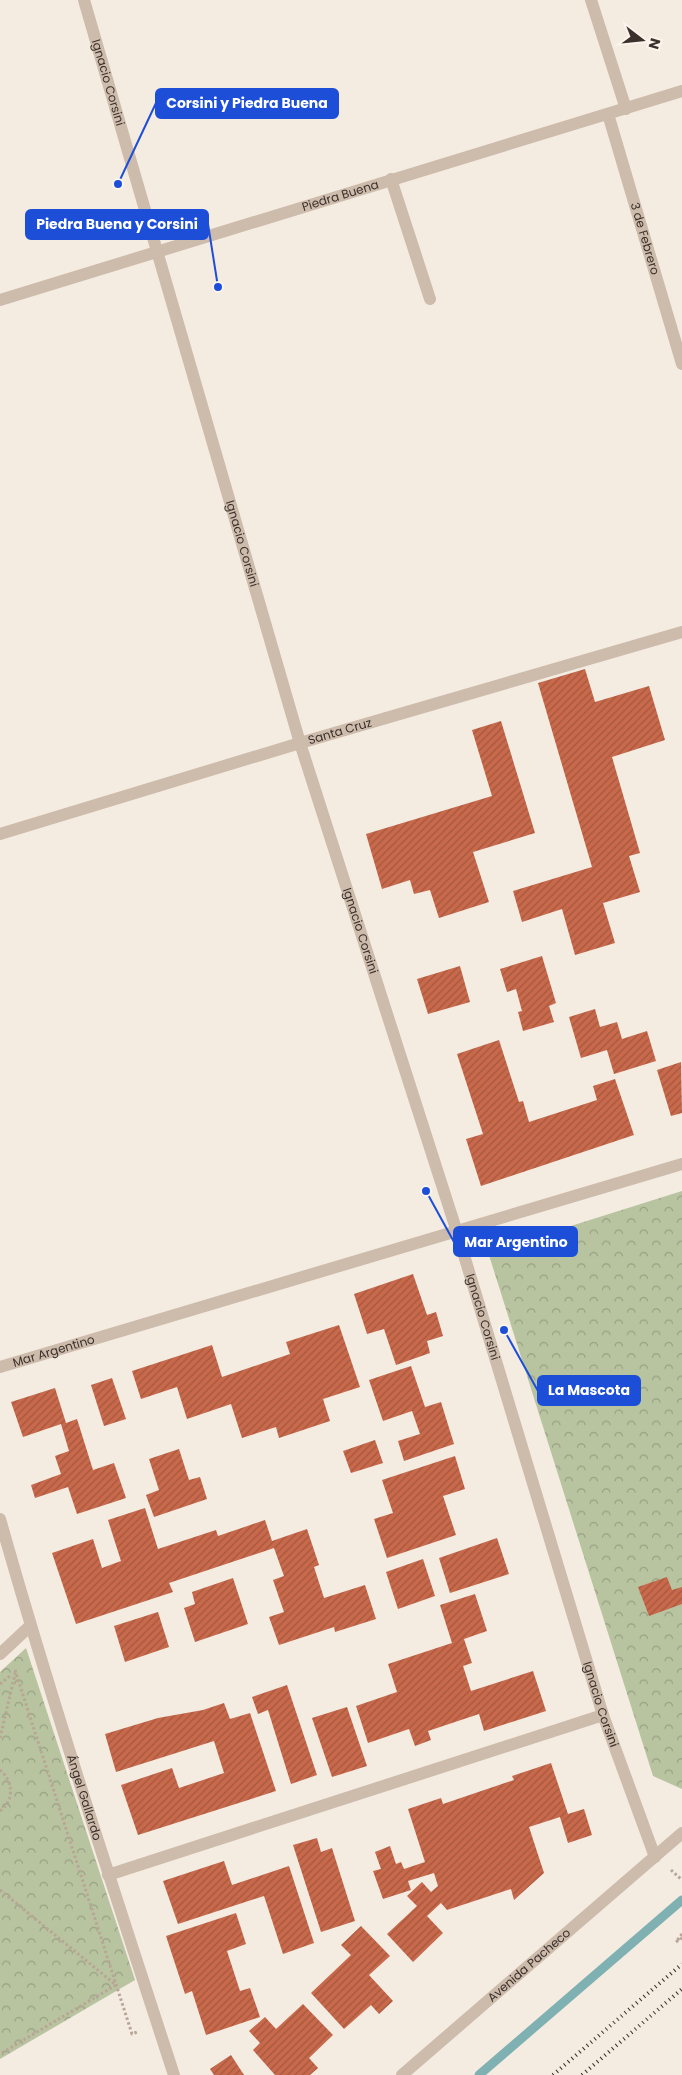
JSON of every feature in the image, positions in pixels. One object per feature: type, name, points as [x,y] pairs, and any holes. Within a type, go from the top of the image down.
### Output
[{"type":"street","name":"Ignacio Corsini","points":[[84,0],[300,743],[458,1232],[603,1715],[655,1857]]},
{"type":"street","points":[[591,0],[626,109]]},
{"type":"street","name":"Piedra Buena","points":[[0,300],[682,91]]},
{"type":"street","name":"3 de Febrero","points":[[608,114],[682,364]]},
{"type":"street","points":[[390,179],[430,299]]},
{"type":"street","name":"Santa Cruz","points":[[0,834],[300,743],[682,632]]},
{"type":"street","name":"Mar Argentino","points":[[0,1367],[682,1164]]},
{"type":"street","name":"Ángel Gallardo","points":[[0,1519],[30,1626],[108,1875],[174,2075]]},
{"type":"street","points":[[0,1654],[30,1626]]},
{"type":"street","points":[[108,1875],[603,1715]]},
{"type":"street","name":"Avenida Pacheco","points":[[402,2075],[682,1833]]},
{"type":"path","points":[[0,1684],[16,1670]]},
{"type":"path","points":[[0,1738],[16,1670]]},
{"type":"path","points":[[16,1670],[132,2034],[157,2023]]},
{"type":"path","points":[[0,1770],[7,1777],[11,1793],[9,1801],[0,1811]]},
{"type":"path","points":[[0,1890],[116,1985]]},
{"type":"path","points":[[682,1934],[676,1942],[682,1938]]},
{"type":"path","points":[[0,2048],[2,2053],[116,1985]]},
{"type":"green space","points":[[682,1191],[682,1789],[653,1776],[488,1252]]},
{"type":"green space","points":[[26,1648],[135,1980],[0,2059],[0,1672]]},
{"type":"building","points":[[585,669],[595,702],[649,686],[665,740],[612,757],[640,853],[629,856],[640,892],[603,903],[615,943],[575,955],[562,909],[522,922],[513,891],[592,867],[538,683]]},
{"type":"building","points":[[501,721],[535,833],[473,852],[489,902],[439,918],[430,890],[414,894],[410,880],[382,889],[366,834],[492,796],[472,730]]},
{"type":"building","points":[[542,956],[556,1003],[549,1006],[554,1022],[523,1031],[518,1012],[522,1011],[516,989],[507,992],[500,969]]},
{"type":"building","points":[[460,966],[470,1002],[428,1014],[417,979]]},
{"type":"building","points":[[595,1009],[600,1027],[617,1022],[622,1039],[647,1031],[656,1061],[614,1074],[607,1050],[581,1058],[569,1017]]},
{"type":"building","points":[[499,1040],[519,1102],[523,1101],[529,1122],[597,1100],[593,1086],[615,1079],[634,1135],[481,1186],[466,1139],[483,1134],[457,1054]]},
{"type":"building","points":[[681,1062],[682,1113],[671,1116],[657,1070]]},
{"type":"building","points":[[413,1274],[427,1315],[436,1312],[443,1336],[427,1341],[430,1353],[396,1365],[384,1329],[367,1334],[354,1294]]},
{"type":"building","points":[[339,1325],[360,1387],[323,1399],[330,1421],[279,1438],[276,1427],[242,1438],[231,1404],[187,1419],[177,1387],[141,1399],[132,1371],[212,1345],[222,1377],[290,1354],[286,1342]]},
{"type":"building","points":[[411,1366],[425,1407],[441,1402],[454,1444],[404,1461],[398,1441],[420,1434],[412,1411],[383,1421],[369,1380]]},
{"type":"building","points":[[112,1378],[126,1419],[104,1426],[91,1385]]},
{"type":"building","points":[[55,1388],[66,1423],[77,1419],[93,1470],[114,1463],[126,1498],[77,1514],[68,1487],[35,1498],[31,1485],[61,1474],[55,1456],[69,1451],[61,1424],[23,1437],[11,1402]]},
{"type":"building","points":[[375,1440],[383,1463],[351,1473],[343,1451]]},
{"type":"building","points":[[179,1449],[189,1480],[200,1477],[207,1499],[154,1517],[146,1495],[159,1490],[149,1459]]},
{"type":"building","points":[[455,1456],[465,1489],[443,1496],[456,1535],[387,1558],[374,1519],[393,1513],[382,1480]]},
{"type":"building","points":[[145,1508],[158,1549],[216,1530],[218,1536],[265,1520],[272,1541],[307,1529],[319,1565],[314,1567],[324,1598],[365,1585],[376,1619],[335,1632],[334,1627],[279,1645],[269,1617],[284,1612],[273,1580],[284,1576],[274,1548],[169,1583],[173,1592],[76,1624],[52,1553],[93,1539],[102,1568],[121,1561],[108,1520]]},
{"type":"building","points":[[497,1538],[509,1574],[450,1593],[439,1558]]},
{"type":"building","points":[[423,1559],[435,1596],[398,1609],[386,1572]]},
{"type":"building","points":[[667,1577],[672,1590],[682,1587],[682,1604],[649,1616],[638,1587]]},
{"type":"building","points":[[233,1578],[248,1624],[195,1642],[184,1608],[195,1604],[192,1592]]},
{"type":"building","points":[[475,1594],[487,1631],[464,1639],[472,1663],[463,1666],[471,1691],[533,1671],[546,1711],[484,1731],[479,1714],[428,1731],[431,1740],[415,1746],[409,1729],[368,1743],[356,1706],[397,1692],[388,1664],[452,1643],[440,1605]]},
{"type":"building","points":[[158,1612],[169,1647],[125,1662],[114,1626]]},
{"type":"building","points":[[287,1685],[317,1775],[291,1784],[268,1710],[258,1714],[252,1697]]},
{"type":"building","points":[[224,1703],[230,1719],[250,1713],[276,1791],[138,1835],[121,1785],[172,1768],[179,1788],[224,1773],[214,1741],[116,1772],[105,1734],[158,1718],[203,1710]]},
{"type":"building","points":[[347,1707],[367,1766],[332,1777],[312,1718]]},
{"type":"building","points":[[551,1763],[568,1814],[584,1809],[592,1835],[568,1843],[560,1817],[529,1827],[544,1873],[514,1900],[511,1889],[447,1910],[441,1903],[427,1916],[443,1933],[413,1962],[387,1934],[417,1906],[407,1896],[422,1882],[431,1892],[438,1886],[434,1873],[408,1881],[411,1890],[383,1899],[373,1871],[381,1869],[375,1852],[390,1846],[396,1864],[401,1862],[404,1869],[425,1862],[408,1809],[441,1798],[443,1804],[514,1780],[512,1776]]},
{"type":"building","points":[[317,1838],[321,1852],[332,1848],[355,1921],[321,1932],[293,1845]]},
{"type":"building","points":[[224,1861],[232,1885],[289,1866],[314,1943],[283,1954],[264,1896],[178,1924],[163,1881]]},
{"type":"building","points":[[236,1913],[246,1944],[227,1951],[240,1991],[250,1988],[260,2017],[206,2035],[192,1991],[185,1994],[166,1936]]},
{"type":"building","points":[[361,1926],[390,1956],[369,1975],[393,2001],[379,2014],[371,2005],[344,2029],[311,1993],[351,1955],[341,1945]]},
{"type":"building","points":[[303,2004],[333,2035],[309,2058],[318,2068],[310,2075],[275,2075],[253,2050],[260,2043],[249,2031],[265,2017],[276,2029]]},
{"type":"building","points":[[231,2055],[244,2075],[214,2075],[210,2069]]},
{"type":"waterway","points":[[479,2075],[682,1900]]},
{"type":"railway","points":[[553,2075],[682,1964]]},
{"type":"railway","points":[[582,2075],[682,1989]]},
{"type":"place","name":"Corsini y Piedra Buena","points":[[118,184]]},
{"type":"place","name":"Piedra Buena y Corsini","points":[[218,287]]},
{"type":"place","name":"Mar Argentino","points":[[426,1191]]},
{"type":"place","name":"La Mascota","points":[[504,1330]]}]
